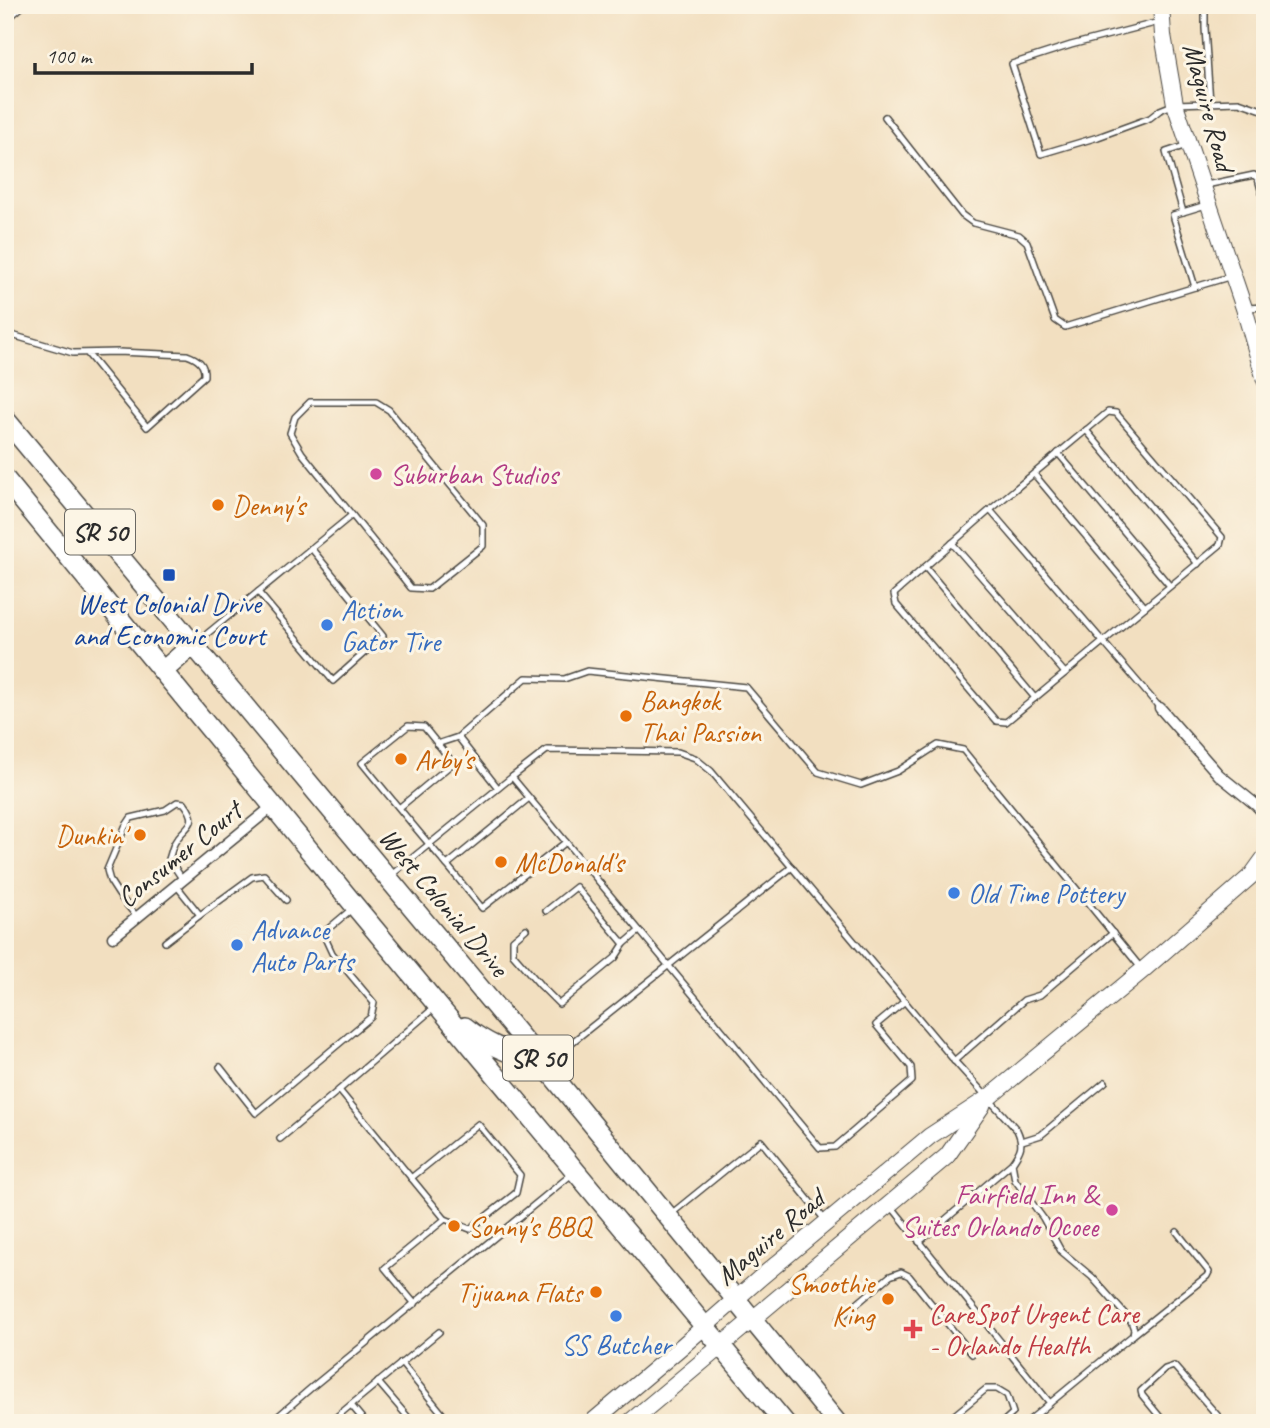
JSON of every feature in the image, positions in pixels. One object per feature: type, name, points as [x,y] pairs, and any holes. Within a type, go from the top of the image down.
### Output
[{"type":"highway","name":"West Colonial Drive","points":[[5,419],[544,1065],[837,1423]]},
{"type":"highway","name":"SR 50","points":[[5,479],[355,906],[785,1423]]},
{"type":"highway","points":[[163,671],[194,644]]},
{"type":"highway","points":[[437,1004],[478,1038],[544,1065]]},
{"type":"main road","name":"Maguire Road","points":[[1162,13],[1163,35],[1175,104],[1244,308],[1265,380]]},
{"type":"main road","name":"Maguire Road","points":[[591,1423],[930,1136],[988,1098],[1143,970],[1252,875],[1265,857]]},
{"type":"main road","name":"Maguire Road","points":[[638,1420],[721,1345],[947,1156],[988,1098]]},
{"type":"street","points":[[1160,708],[1219,775],[1265,814]]},
{"type":"street","name":"Consumer Court","points":[[113,937],[273,806]]},
{"type":"lane","points":[[5,21],[24,5]]},
{"type":"lane","points":[[1202,5],[1205,9],[1210,103]]},
{"type":"lane","points":[[1162,13],[1012,64],[1041,154],[1150,118],[1175,104],[1239,102],[1265,111]]},
{"type":"lane","points":[[886,117],[962,215],[973,223],[1019,235],[1027,242],[1055,320],[1065,327],[1233,275]]},
{"type":"lane","points":[[1184,212],[1166,152],[1189,145]]},
{"type":"lane","points":[[1203,186],[1254,174],[1265,204]]},
{"type":"lane","points":[[1195,287],[1173,215],[1209,204]]},
{"type":"lane","points":[[1244,308],[1265,307]]},
{"type":"lane","points":[[5,333],[73,353],[118,352],[187,355],[201,363],[205,368],[204,376],[147,427],[87,353]]},
{"type":"lane","points":[[310,402],[376,402],[389,410],[483,525],[483,546],[429,589],[411,588],[352,515],[302,453],[290,433],[295,417],[310,402]]},
{"type":"lane","points":[[1108,412],[1116,413],[1222,537],[1220,545],[1198,564],[1006,723],[996,721],[896,604],[894,594],[1058,453],[1108,412]]},
{"type":"lane","points":[[1086,430],[1198,564]]},
{"type":"lane","points":[[1058,453],[1170,586]]},
{"type":"lane","points":[[1034,474],[1145,607]]},
{"type":"lane","points":[[990,510],[1160,708]]},
{"type":"lane","points":[[194,644],[352,515]]},
{"type":"lane","points":[[952,543],[1065,673]]},
{"type":"lane","points":[[258,592],[333,681],[383,636],[311,548]]},
{"type":"lane","points":[[925,567],[1035,698]]},
{"type":"lane","points":[[437,744],[458,737],[526,678],[564,679],[587,671],[747,687],[818,772],[861,785],[898,771],[938,745],[963,750],[1143,970]]},
{"type":"lane","points":[[399,808],[453,764],[424,727],[408,726],[362,763],[399,808],[447,865],[482,908],[566,842]]},
{"type":"lane","points":[[458,737],[498,788]]},
{"type":"lane","points":[[388,878],[547,750],[678,752],[695,758],[711,771],[954,1061],[1017,1130],[1022,1140],[1020,1152],[1012,1163],[919,1242]]},
{"type":"lane","points":[[512,777],[820,1149],[835,1147],[912,1082],[911,1067],[876,1025],[905,1001]]},
{"type":"lane","points":[[447,865],[529,798]]},
{"type":"lane","points":[[137,917],[110,881],[107,870],[131,818],[165,810],[177,802],[184,803],[192,813],[192,819],[175,842],[169,859],[179,882],[200,915]]},
{"type":"lane","points":[[544,1065],[793,867]]},
{"type":"lane","points":[[165,942],[252,877],[264,875],[286,900]]},
{"type":"lane","points":[[546,911],[576,887],[624,944]]},
{"type":"lane","points":[[220,1067],[256,1113],[371,1017],[374,1003],[332,953],[326,940],[328,929],[355,906]]},
{"type":"lane","points":[[526,929],[513,940],[513,954],[559,1004],[615,958],[624,944],[639,932]]},
{"type":"lane","points":[[954,1061],[1024,1000],[1040,995],[1113,933]]},
{"type":"lane","points":[[281,1139],[437,1004]]},
{"type":"lane","points":[[1022,1140],[1041,1135],[1105,1082]]},
{"type":"lane","points":[[339,1090],[411,1178],[445,1219],[470,1229],[516,1193],[520,1175],[478,1124],[411,1178]]},
{"type":"lane","points":[[668,1217],[761,1141],[827,1222]]},
{"type":"lane","points":[[1012,1163],[1016,1180],[1043,1218],[1061,1251],[1092,1278],[1131,1321],[1133,1335]]},
{"type":"lane","points":[[275,1423],[276,1418],[311,1388],[576,1171]]},
{"type":"lane","points":[[890,1204],[1050,1403]]},
{"type":"lane","points":[[415,1304],[385,1268],[445,1219]]},
{"type":"lane","points":[[1027,1423],[1207,1276],[1209,1272],[1177,1232]]},
{"type":"lane","points":[[839,1319],[890,1276],[901,1272],[909,1276],[972,1354]]},
{"type":"lane","points":[[329,1423],[439,1332]]},
{"type":"lane","points":[[401,1363],[450,1423]]},
{"type":"lane","points":[[1165,1423],[1142,1395],[1142,1391],[1165,1370],[1174,1366],[1224,1423]]},
{"type":"lane","points":[[378,1382],[413,1423]]},
{"type":"lane","points":[[941,1423],[986,1389],[997,1389],[1007,1395],[1013,1413],[1002,1423]]},
{"type":"lane","points":[[351,1405],[366,1423]]},
{"type":"place","name":"Suburban Studios","points":[[376,474]]},
{"type":"place","name":"Denny's","points":[[218,505]]},
{"type":"place","name":"West Colonial Drive and Economic Court","points":[[169,575]]},
{"type":"place","name":"Action Gator Tire","points":[[327,625]]},
{"type":"place","name":"Bangkok Thai Passion","points":[[626,716]]},
{"type":"place","name":"Arby's","points":[[401,759]]},
{"type":"place","name":"Dunkin'","points":[[140,835]]},
{"type":"place","name":"McDonald's","points":[[501,862]]},
{"type":"place","name":"Old Time Pottery","points":[[954,893]]},
{"type":"place","name":"Advance Auto Parts","points":[[237,945]]},
{"type":"place","name":"Fairfield Inn & Suites Orlando Ocoee","points":[[1112,1210]]},
{"type":"place","name":"Sonny's BBQ","points":[[454,1226]]},
{"type":"place","name":"Tijuana Flats","points":[[596,1292]]},
{"type":"place","name":"Smoothie King","points":[[888,1299]]},
{"type":"place","name":"SS Butcher","points":[[616,1316]]},
{"type":"place","name":"CareSpot Urgent Care - Orlando Health","points":[[913,1329]]}]
